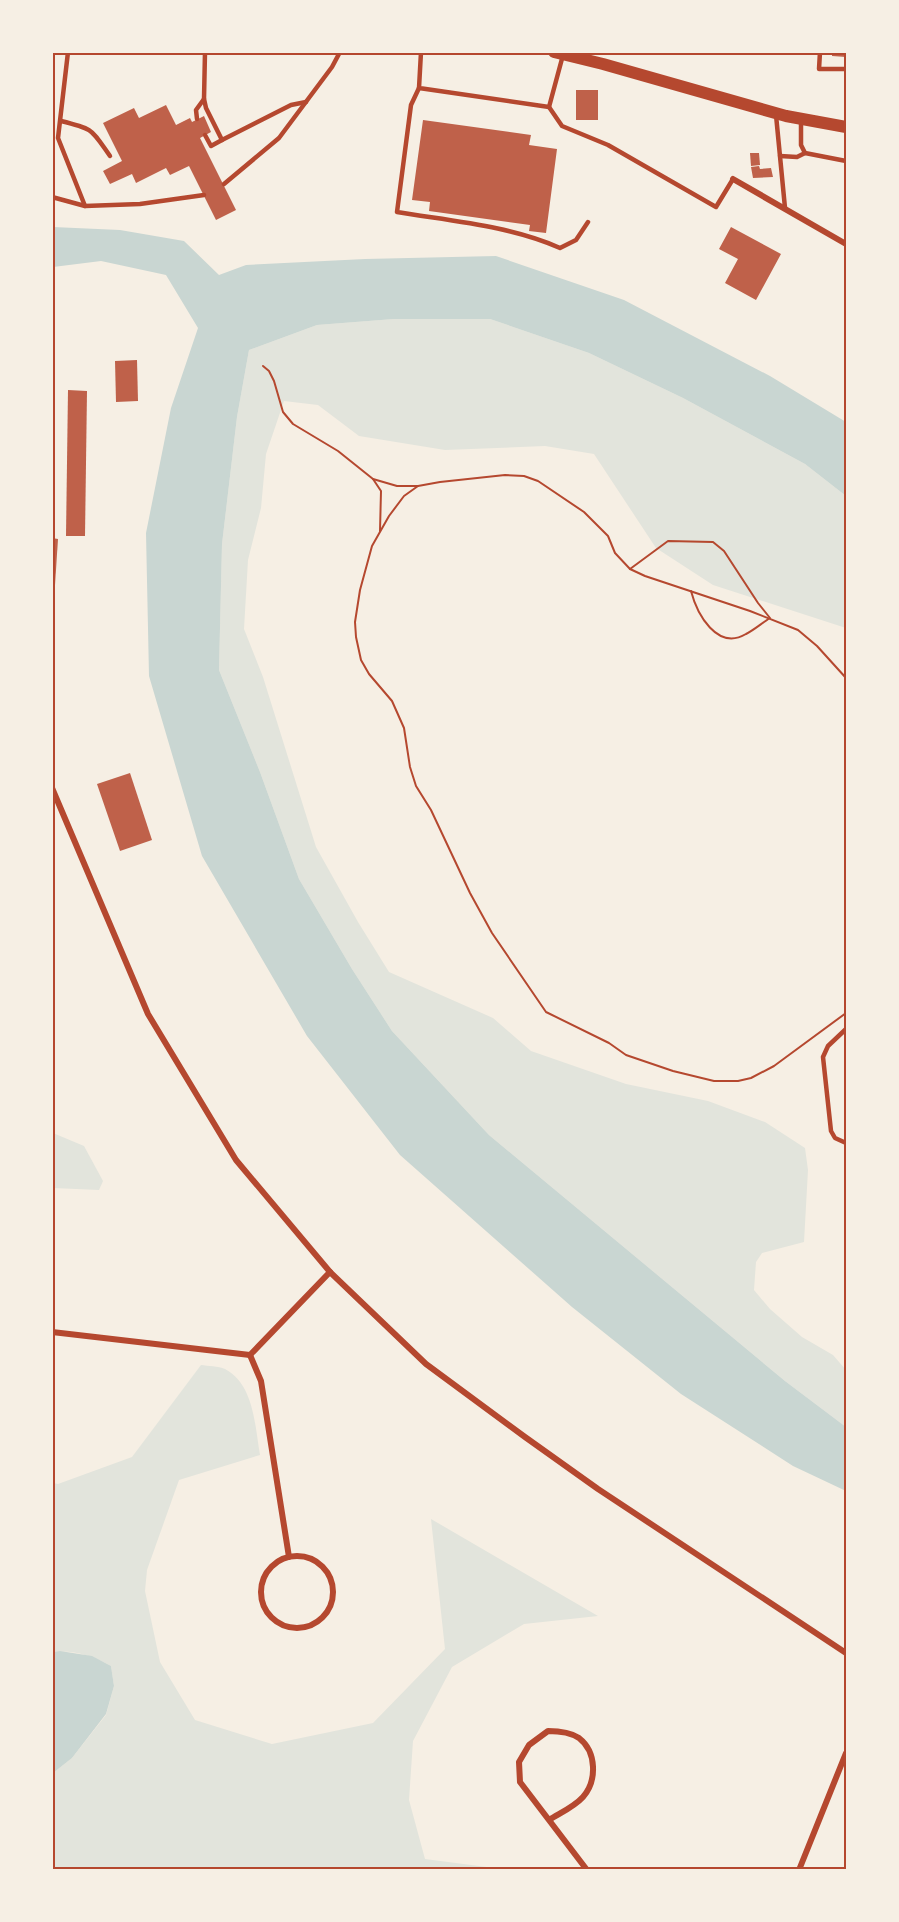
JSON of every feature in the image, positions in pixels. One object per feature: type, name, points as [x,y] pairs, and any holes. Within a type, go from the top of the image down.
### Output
[{"type":"main road","points":[[558,53],[776,113],[846,127]]},
{"type":"street","points":[[733,179],[846,244]]},
{"type":"street","points":[[52,788],[148,1014],[236,1160],[330,1272],[426,1364],[598,1489],[846,1653]]},
{"type":"street","points":[[250,1355],[330,1272]]},
{"type":"street","points":[[52,1332],[250,1355]]},
{"type":"street","points":[[250,1355],[261,1381],[289,1557]]},
{"type":"street","points":[[301,1556],[312,1559],[329,1575],[333,1586],[330,1608],[314,1624],[303,1629],[279,1624],[269,1616],[262,1605],[260,1593],[262,1581],[268,1570],[278,1561],[289,1557],[301,1556]]},
{"type":"street","points":[[549,1820],[582,1798],[591,1786],[594,1768],[590,1754],[580,1739],[565,1732],[548,1731],[529,1745],[519,1762],[520,1782],[549,1820],[587,1869]]},
{"type":"street","points":[[799,1869],[846,1753]]},
{"type":"lane","points":[[68,52],[58,138],[85,206]]},
{"type":"lane","points":[[205,52],[204,99],[222,140]]},
{"type":"lane","points":[[224,184],[279,138],[332,67],[340,52]]},
{"type":"lane","points":[[421,52],[419,88],[411,105],[397,212],[516,233],[560,249],[576,240],[588,222]]},
{"type":"lane","points":[[820,52],[819,69],[846,69]]},
{"type":"lane","points":[[558,53],[549,107],[562,126],[608,145],[716,207],[733,179]]},
{"type":"lane","points":[[419,88],[549,107]]},
{"type":"lane","points":[[196,119],[196,110],[204,99]]},
{"type":"lane","points":[[205,135],[211,146],[291,105],[306,102]]},
{"type":"lane","points":[[776,113],[785,208]]},
{"type":"lane","points":[[801,118],[801,145],[806,153]]},
{"type":"lane","points":[[61,121],[87,127],[111,156]]},
{"type":"lane","points":[[780,156],[797,157],[806,153],[846,161]]},
{"type":"lane","points":[[52,197],[85,206],[140,204],[204,195]]},
{"type":"lane","points":[[846,1029],[828,1046],[823,1057],[831,1131],[835,1138],[846,1143]]},
{"type":"path","points":[[263,366],[269,371],[274,381],[283,412],[293,424],[338,451],[373,479],[381,491],[380,532]]},
{"type":"path","points":[[373,479],[397,486],[418,486],[505,475],[524,476],[538,481],[590,518],[608,536],[615,553],[630,569],[798,630],[817,645],[846,678]]},
{"type":"path","points":[[418,486],[405,496],[389,516],[372,546],[360,590],[355,621],[361,660],[369,674],[392,701],[398,713],[404,728],[416,786],[431,810],[470,893],[492,933],[546,1011],[626,1055],[673,1071],[725,1082],[738,1081],[764,1072],[846,1013]]},
{"type":"path","points":[[630,569],[668,541],[714,542],[724,551],[770,618]]},
{"type":"path","points":[[691,591],[695,606],[706,626],[714,633],[730,638],[740,637],[770,618]]},
{"type":"shaded area","points":[[53,227],[120,230],[184,241],[219,275],[246,265],[496,256],[624,300],[770,376],[846,422],[846,496],[805,464],[683,398],[589,353],[490,319],[394,319],[317,325],[249,350],[237,417],[222,544],[219,670],[260,772],[299,879],[392,1031],[489,1135],[785,1381],[846,1427],[846,1491],[793,1466],[681,1394],[572,1307],[400,1155],[307,1036],[202,856],[149,676],[146,533],[171,408],[198,328],[166,275],[101,261],[53,267]]},
{"type":"shaded area","points":[[394,319],[490,319],[589,353],[683,398],[805,464],[846,496],[846,628],[713,585],[656,548],[594,454],[545,446],[445,450],[359,436],[318,405],[284,401],[266,454],[261,508],[248,560],[244,629],[263,677],[316,847],[389,972],[493,1018],[531,1051],[626,1084],[708,1101],[765,1122],[805,1148],[808,1170],[804,1242],[762,1253],[756,1262],[754,1290],[770,1309],[802,1337],[833,1355],[846,1370],[846,1427],[785,1381],[489,1135],[392,1031],[299,879],[260,772],[219,670],[222,544],[237,417],[249,350],[317,325]]},
{"type":"shaded area","points":[[53,1133],[84,1146],[103,1181],[99,1190],[53,1188]]},
{"type":"shaded area","points":[[201,1365],[225,1369],[242,1385],[252,1407],[260,1455],[179,1480],[147,1570],[145,1591],[160,1662],[195,1720],[272,1744],[373,1723],[445,1649],[431,1519],[598,1616],[524,1624],[452,1667],[413,1741],[409,1800],[425,1859],[502,1869],[53,1870],[53,1773],[72,1758],[106,1715],[114,1686],[111,1666],[83,1654],[53,1652],[53,1483],[58,1484],[132,1457]]},
{"type":"shaded area","points":[[53,1652],[92,1656],[111,1666],[114,1686],[106,1714],[72,1758],[53,1773]]},
{"type":"building","points":[[832,52],[846,52],[846,57],[832,56]]},
{"type":"building","points":[[576,90],[598,90],[598,120],[576,120]]},
{"type":"building","points":[[166,105],[176,125],[190,118],[192,122],[204,116],[211,132],[200,138],[236,210],[216,220],[189,166],[170,175],[166,168],[136,183],[132,174],[110,184],[103,171],[122,161],[103,123],[134,108],[139,118]]},
{"type":"building","points":[[423,120],[531,135],[529,145],[557,149],[546,233],[529,231],[530,225],[429,211],[430,202],[412,200]]},
{"type":"building","points":[[750,153],[759,153],[760,165],[751,166]]},
{"type":"building","points":[[759,166],[760,169],[771,168],[773,177],[753,178],[751,167]]},
{"type":"building","points":[[731,227],[781,254],[756,300],[725,283],[738,259],[719,249]]},
{"type":"building","points":[[137,360],[138,401],[116,402],[115,361]]},
{"type":"building","points":[[68,390],[87,391],[85,536],[66,536]]},
{"type":"building","points":[[52,538],[58,539],[55,585],[52,585]]},
{"type":"building","points":[[130,773],[152,840],[120,851],[97,784]]}]
